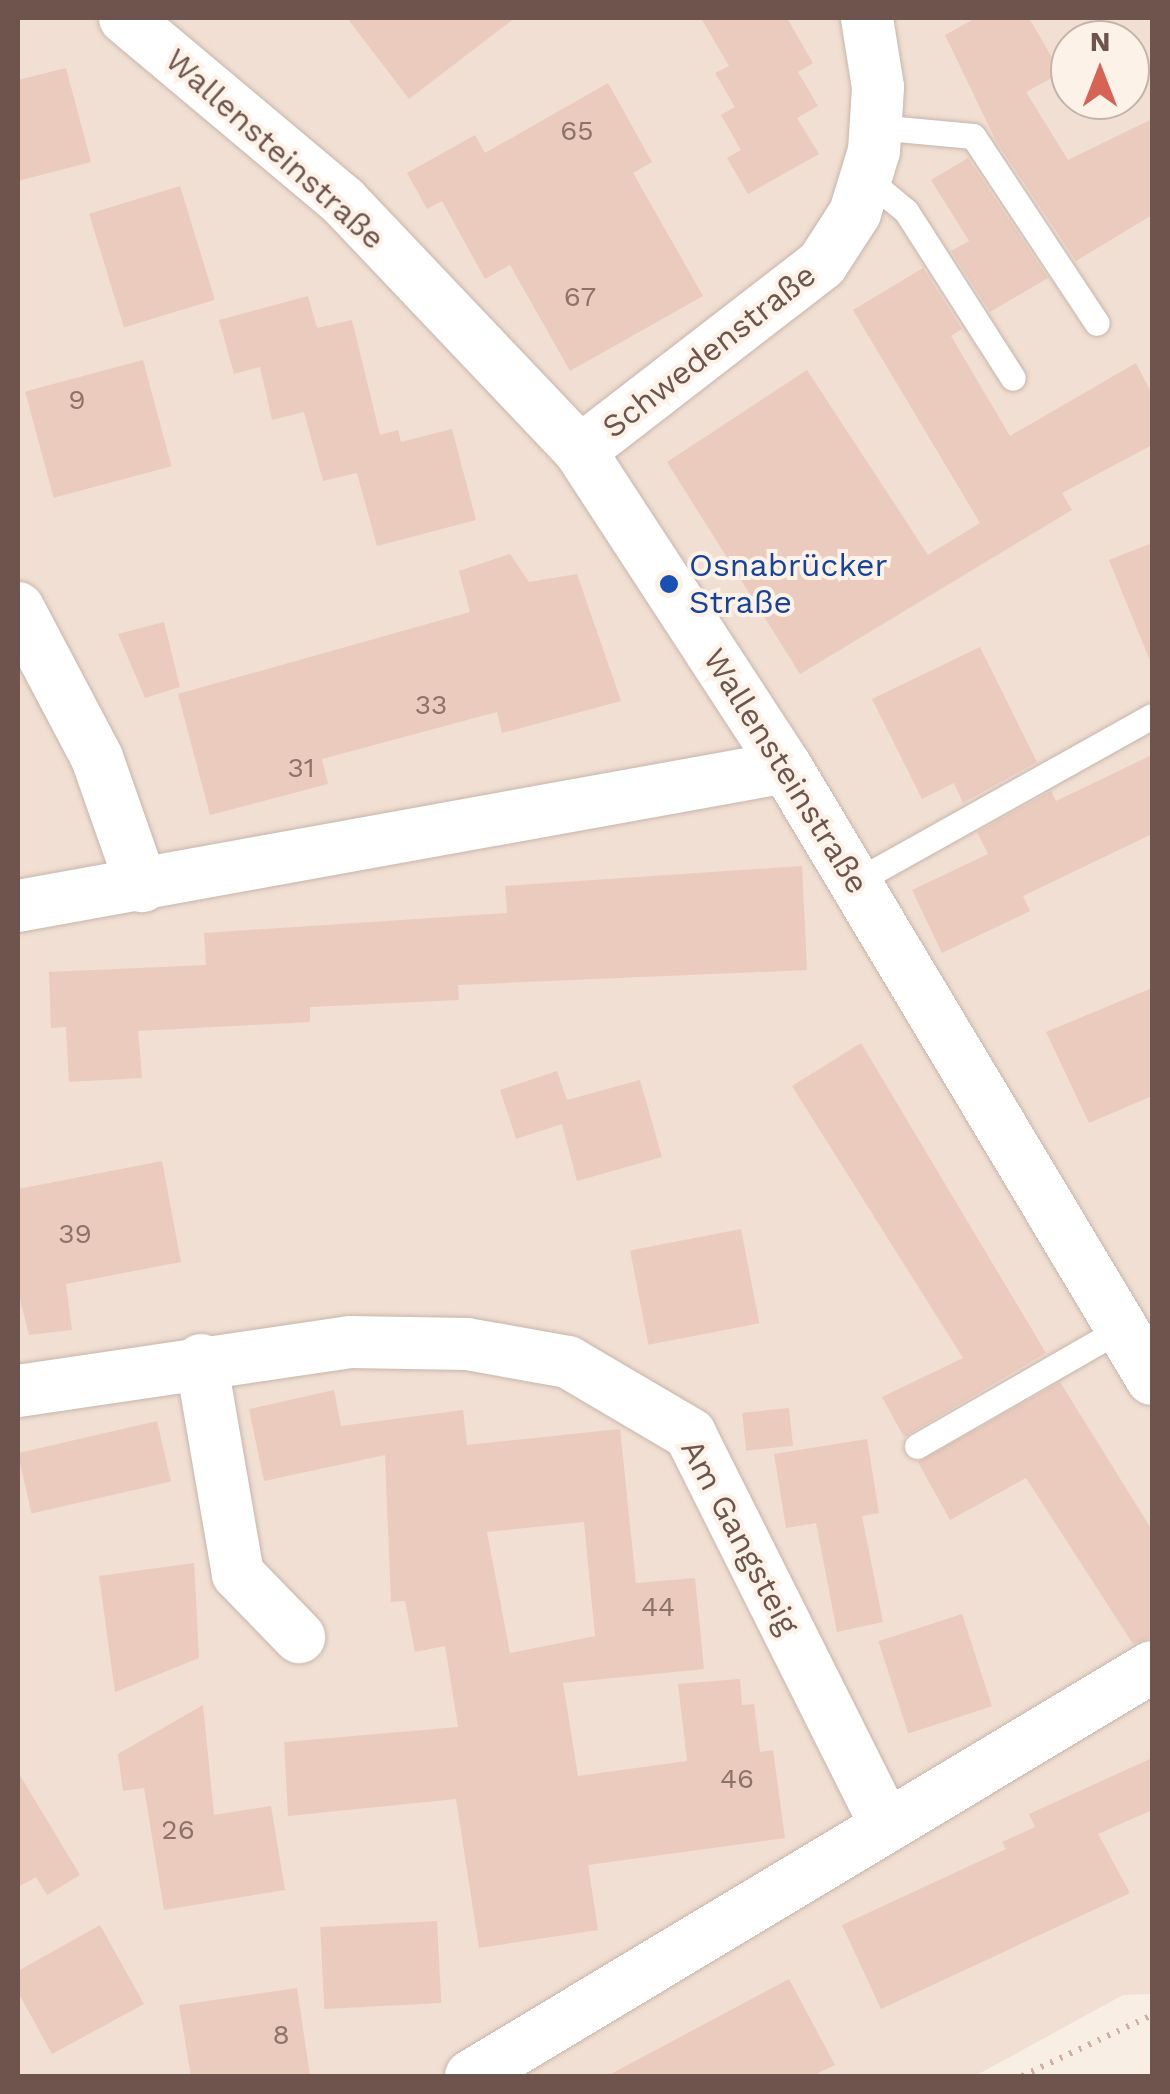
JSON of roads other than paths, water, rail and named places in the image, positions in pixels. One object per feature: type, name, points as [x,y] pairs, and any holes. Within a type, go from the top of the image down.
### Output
[{"type":"street","name":"Wallensteinstraße","points":[[125,18],[343,201],[580,451],[786,767],[1152,1379]]},
{"type":"street","name":"Schwedenstraße","points":[[580,451],[822,264],[866,178],[876,127],[867,18]]},
{"type":"street","points":[[18,608],[97,758],[142,886]]},
{"type":"street","points":[[18,906],[786,767]]},
{"type":"street","name":"Am Gangsteig","points":[[18,1390],[201,1360],[350,1342],[467,1344],[568,1362],[690,1434],[886,1826]]},
{"type":"street","points":[[201,1360],[238,1574],[299,1638]]},
{"type":"street","points":[[471,2076],[1152,1667]]},
{"type":"lane","points":[[876,127],[973,136],[1097,324]]},
{"type":"lane","points":[[866,178],[906,211],[1013,378]]},
{"type":"lane","points":[[854,882],[1152,716]]},
{"type":"lane","points":[[918,1446],[1122,1328]]},
{"type":"place","name":"Osnabrücker Straße","points":[[669,584]]}]
